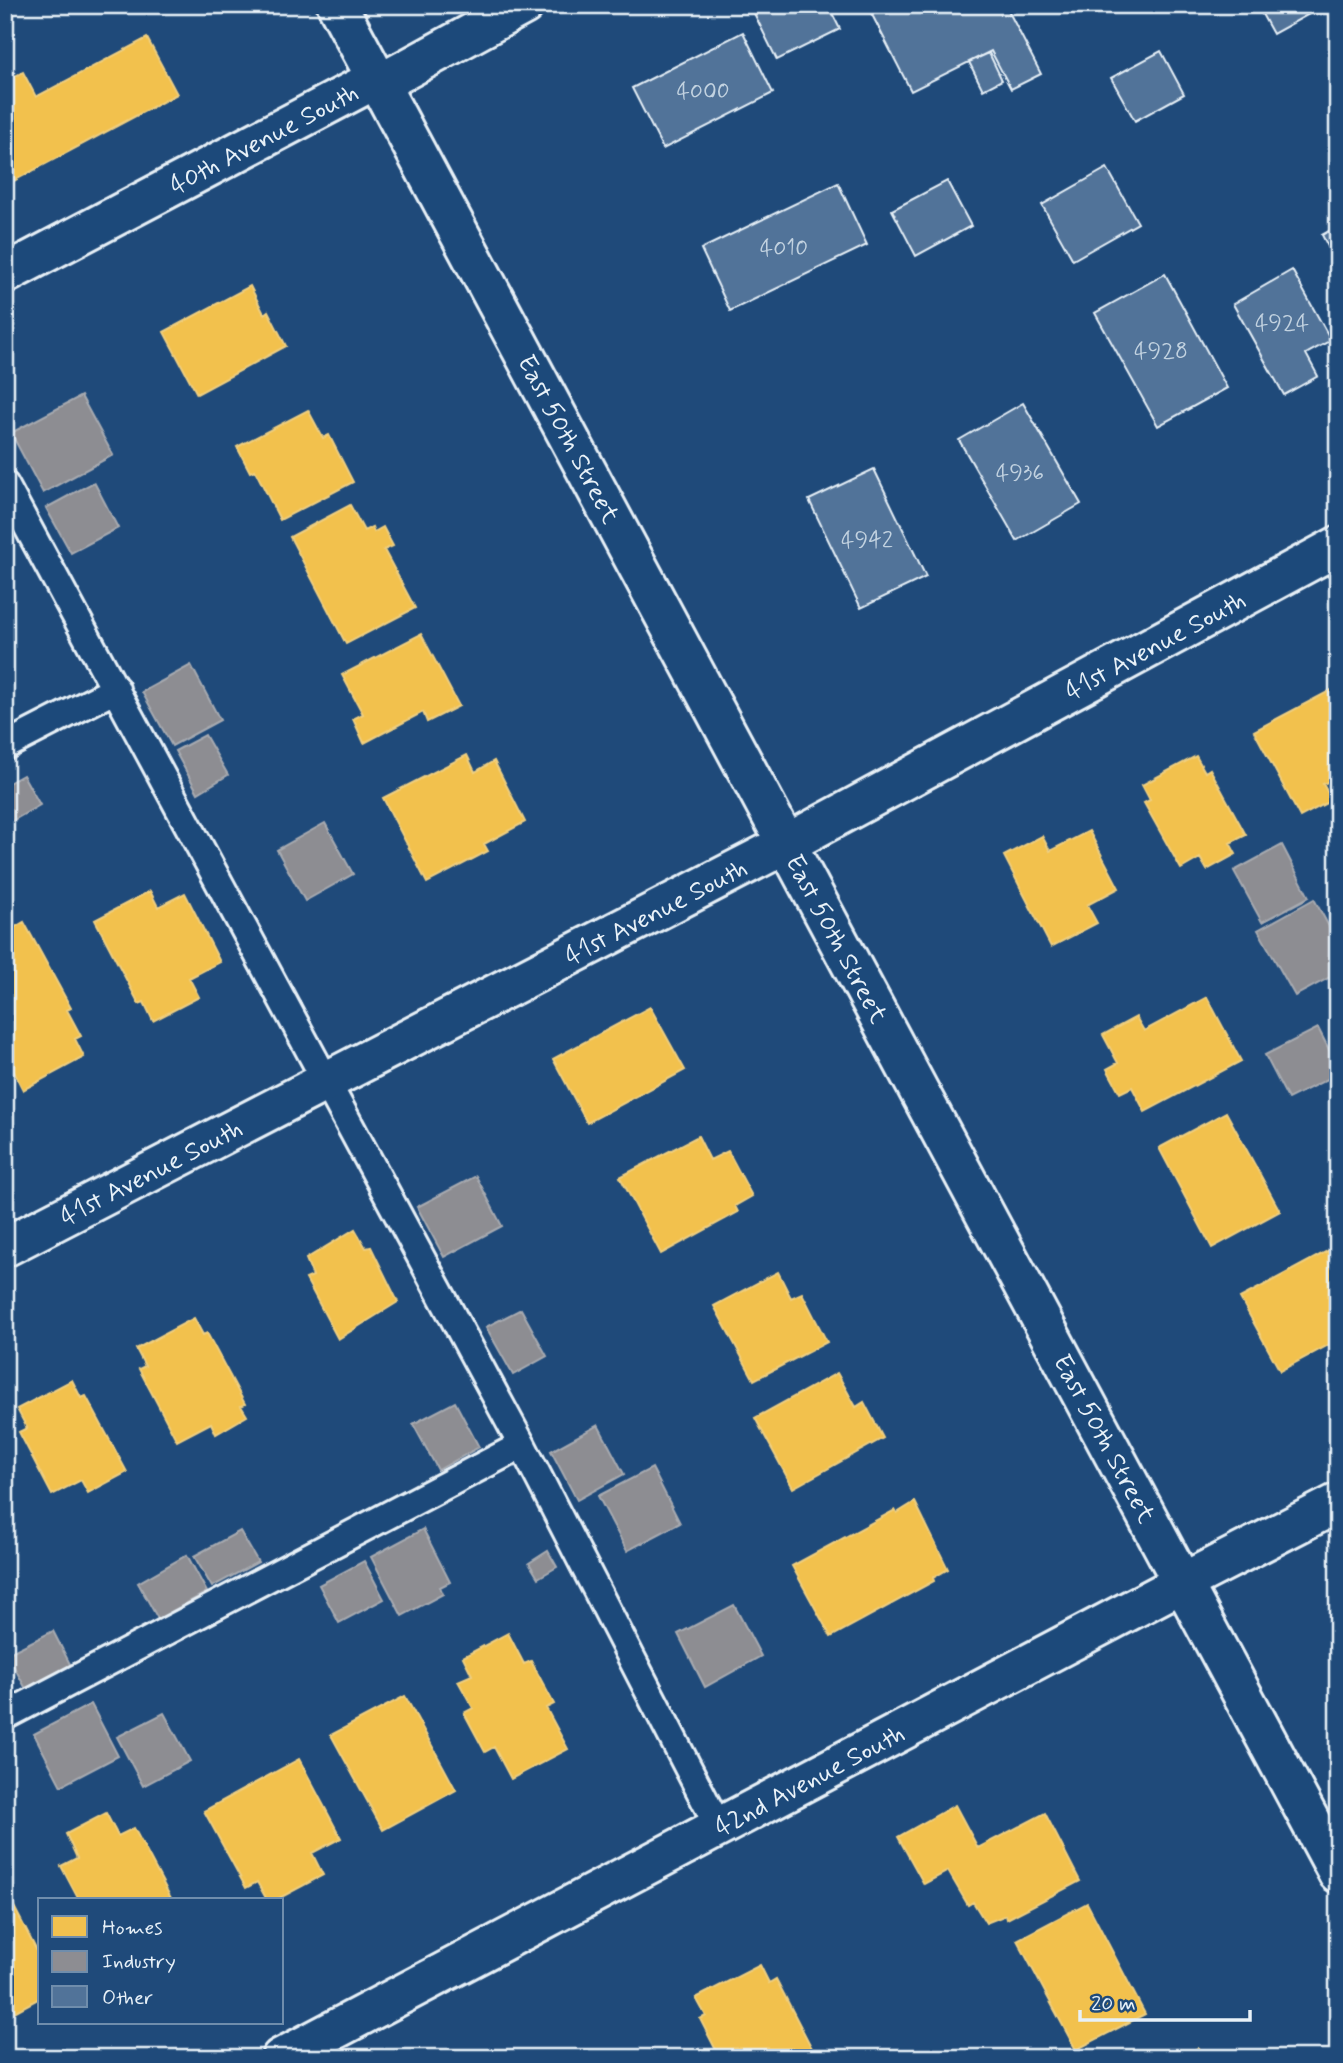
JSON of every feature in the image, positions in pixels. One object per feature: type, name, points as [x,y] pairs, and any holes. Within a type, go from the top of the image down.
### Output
[{"type":"street","name":"East 50th Street","points":[[337,5],[1338,1872]]},
{"type":"street","name":"40th Avenue South","points":[[5,274],[376,79],[394,76],[524,5]]},
{"type":"street","name":"41st Avenue South","points":[[5,1247],[786,844],[1338,546]]},
{"type":"street","name":"42nd Avenue South","points":[[281,2058],[1338,1503]]},
{"type":"lane","points":[[5,485],[329,1082],[522,1445],[719,1828]]},
{"type":"lane","points":[[5,746],[116,688]]},
{"type":"lane","points":[[5,1716],[522,1445]]},
{"type":"building: Homes","points":[[147,38],[177,94],[10,183],[5,174],[5,81],[23,72],[36,97]]},
{"type":"building: Homes","points":[[250,286],[264,314],[268,311],[286,346],[197,394],[164,332]]},
{"type":"building: Homes","points":[[308,410],[323,438],[329,435],[353,482],[280,520],[255,470],[250,472],[237,447]]},
{"type":"building: Homes","points":[[350,505],[364,531],[372,527],[374,532],[383,527],[393,546],[384,550],[415,608],[346,644],[290,537]]},
{"type":"building: Homes","points":[[421,634],[459,706],[427,722],[423,712],[364,743],[353,719],[363,714],[342,675]]},
{"type":"building: Homes","points":[[1333,689],[1338,699],[1338,777],[1323,784],[1332,800],[1300,817],[1254,731]]},
{"type":"building: Homes","points":[[467,755],[475,772],[494,761],[525,822],[484,844],[488,851],[427,883],[383,798]]},
{"type":"building: Homes","points":[[1196,756],[1205,772],[1210,769],[1246,835],[1230,843],[1236,854],[1207,870],[1200,858],[1181,869],[1144,803],[1150,800],[1142,785]]},
{"type":"building: Homes","points":[[1089,831],[1119,888],[1087,905],[1097,923],[1051,947],[1004,856],[1042,836],[1050,851]]},
{"type":"building: Homes","points":[[150,891],[158,907],[185,893],[220,962],[189,978],[199,997],[153,1021],[144,1002],[139,1004],[95,920]]},
{"type":"building: Homes","points":[[24,922],[71,1008],[67,1010],[81,1036],[75,1039],[84,1057],[23,1090],[14,1072],[9,1075],[5,1068],[5,933]]},
{"type":"building: Homes","points":[[1207,997],[1241,1061],[1145,1112],[1132,1087],[1120,1093],[1107,1069],[1118,1063],[1103,1035],[1136,1017],[1144,1031]]},
{"type":"building: Homes","points":[[650,1007],[685,1070],[587,1123],[553,1059]]},
{"type":"building: Homes","points":[[1226,1112],[1280,1211],[1212,1248],[1159,1148]]},
{"type":"building: Homes","points":[[698,1136],[710,1160],[728,1151],[752,1196],[735,1206],[738,1212],[661,1254],[620,1177]]},
{"type":"building: Homes","points":[[355,1229],[366,1248],[371,1247],[398,1302],[338,1339],[306,1279],[313,1276],[306,1259]]},
{"type":"building: Homes","points":[[1335,1247],[1338,1340],[1280,1371],[1240,1298]]},
{"type":"building: Homes","points":[[778,1272],[791,1298],[802,1293],[827,1342],[754,1380],[714,1306]]},
{"type":"building: Homes","points":[[194,1318],[203,1335],[207,1333],[245,1404],[241,1406],[247,1416],[216,1434],[211,1423],[177,1441],[139,1369],[145,1366],[136,1349]]},
{"type":"building: Homes","points":[[837,1373],[856,1407],[864,1402],[883,1438],[793,1488],[755,1418]]},
{"type":"building: Homes","points":[[72,1380],[81,1398],[86,1396],[127,1472],[88,1493],[81,1480],[52,1495],[19,1432],[27,1428],[17,1409]]},
{"type":"building: Homes","points":[[915,1502],[948,1569],[933,1578],[934,1581],[831,1637],[792,1566],[895,1510],[897,1513]]},
{"type":"building: Homes","points":[[508,1633],[524,1664],[531,1661],[554,1704],[546,1708],[568,1749],[511,1779],[494,1747],[485,1752],[464,1713],[473,1708],[458,1681],[472,1675],[463,1657]]},
{"type":"building: Homes","points":[[405,1696],[456,1790],[383,1830],[331,1735]]},
{"type":"building: Homes","points":[[299,1759],[341,1838],[312,1853],[323,1875],[280,1898],[266,1898],[257,1882],[246,1888],[204,1811]]},
{"type":"building: Homes","points":[[955,1805],[978,1848],[1045,1813],[1080,1881],[1007,1919],[1006,1915],[986,1923],[973,1902],[968,1905],[948,1871],[924,1884],[898,1837]]},
{"type":"building: Homes","points":[[106,1813],[118,1836],[134,1828],[171,1898],[78,1898],[61,1866],[77,1858],[66,1834]]},
{"type":"building: Homes","points":[[7,1893],[38,1953],[38,1999],[5,2017]]},
{"type":"building: Homes","points":[[1087,1903],[1145,2014],[1076,2050],[1017,1940]]},
{"type":"building: Homes","points":[[760,1965],[769,1983],[776,1979],[817,2058],[720,2058],[700,2019],[706,2016],[696,1998]]},
{"type":"building: Homes","points":[[1198,2048],[1203,2058],[1179,2058]]},
{"type":"building: Industry","points":[[81,396],[113,455],[43,493],[11,433]]},
{"type":"building: Industry","points":[[94,482],[118,528],[71,553],[46,508]]},
{"type":"building: Industry","points":[[191,665],[220,720],[172,746],[142,692]]},
{"type":"building: Industry","points":[[205,735],[228,775],[198,793],[175,751]]},
{"type":"building: Industry","points":[[23,775],[40,805],[5,825],[5,785]]},
{"type":"building: Industry","points":[[325,823],[353,874],[305,901],[277,850]]},
{"type":"building: Industry","points":[[1282,845],[1309,897],[1262,922],[1234,871]]},
{"type":"building: Industry","points":[[1314,899],[1338,943],[1338,973],[1295,996],[1258,930]]},
{"type":"building: Industry","points":[[1318,1028],[1338,1067],[1338,1074],[1288,1099],[1265,1055]]},
{"type":"building: Industry","points":[[476,1176],[502,1226],[444,1257],[417,1207]]},
{"type":"building: Industry","points":[[521,1309],[547,1356],[513,1375],[486,1327]]},
{"type":"building: Industry","points":[[455,1402],[479,1447],[438,1470],[413,1424]]},
{"type":"building: Industry","points":[[598,1425],[624,1474],[577,1500],[551,1451]]},
{"type":"building: Industry","points":[[652,1468],[680,1523],[627,1551],[598,1496]]},
{"type":"building: Industry","points":[[423,1529],[450,1582],[440,1587],[443,1594],[402,1616],[371,1557]]},
{"type":"building: Industry","points":[[240,1531],[258,1562],[212,1587],[194,1556]]},
{"type":"building: Industry","points":[[548,1551],[557,1567],[538,1578],[529,1563]]},
{"type":"building: Industry","points":[[187,1555],[207,1592],[158,1619],[138,1583]]},
{"type":"building: Industry","points":[[364,1561],[384,1599],[339,1623],[319,1585]]},
{"type":"building: Industry","points":[[734,1605],[761,1656],[705,1687],[678,1634]]},
{"type":"building: Industry","points":[[53,1631],[71,1666],[26,1689],[7,1654]]},
{"type":"building: Industry","points":[[91,1704],[118,1756],[61,1786],[34,1734]]},
{"type":"building: Industry","points":[[164,1713],[190,1761],[143,1786],[117,1737]]},
{"type":"building: Other","points":[[750,5],[828,5],[840,29],[777,60]]},
{"type":"building: Other","points":[[867,5],[1018,5],[1009,12],[1041,74],[1011,89],[991,51],[911,91]]},
{"type":"building: Other","points":[[1257,5],[1319,5],[1320,8],[1273,34]]},
{"type":"building: Other","points":[[743,32],[773,93],[663,149],[632,88]]},
{"type":"building: Other","points":[[1161,51],[1184,94],[1135,121],[1111,78]]},
{"type":"building: Other","points":[[989,53],[1002,80],[983,90],[969,62]]},
{"type":"building: Other","points":[[1107,168],[1138,223],[1073,260],[1042,205]]},
{"type":"building: Other","points":[[947,181],[971,226],[916,256],[892,210]]},
{"type":"building: Other","points":[[838,183],[867,245],[730,311],[701,249]]},
{"type":"building: Other","points":[[1338,226],[1338,266],[1322,235]]},
{"type":"building: Other","points":[[1292,270],[1331,340],[1306,354],[1318,376],[1284,395],[1233,304]]},
{"type":"building: Other","points":[[1165,274],[1227,388],[1158,426],[1095,313]]},
{"type":"building: Other","points":[[1023,403],[1081,504],[1017,541],[959,440]]},
{"type":"building: Other","points":[[874,469],[926,577],[861,608],[809,500]]}]
